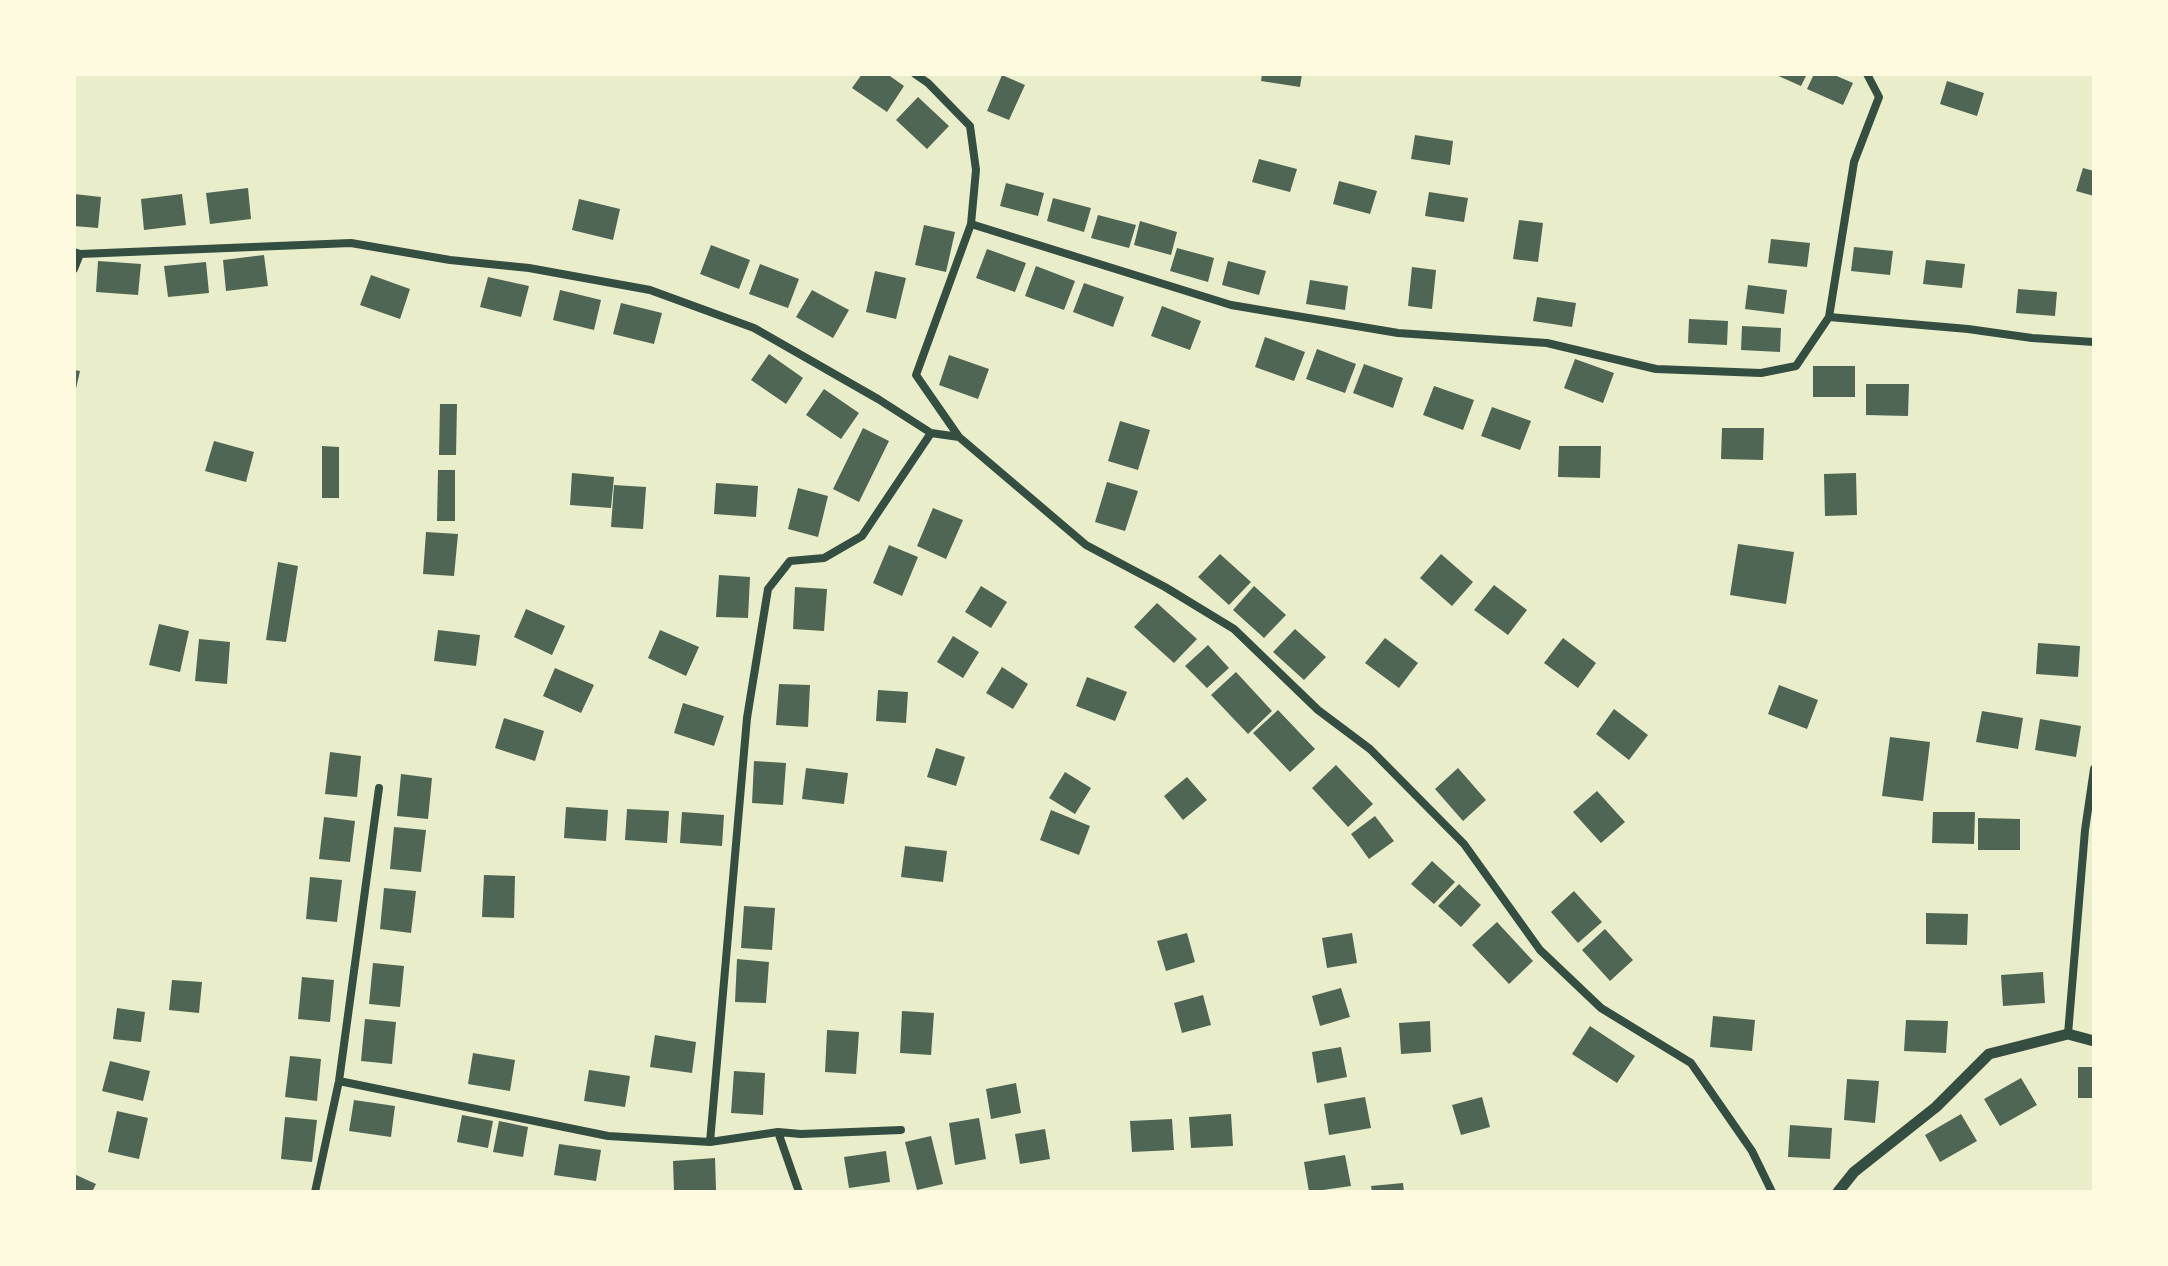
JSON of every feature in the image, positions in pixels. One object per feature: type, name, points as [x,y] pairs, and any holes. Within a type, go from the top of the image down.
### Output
[{"type":"street","points":[[915,74],[970,126],[976,170],[971,224],[916,375],[959,437],[1086,545],[1165,587],[1234,629],[1318,710],[1370,749],[1464,844],[1550,960],[1601,1008],[1691,1063],[1752,1151],[1772,1192]]},
{"type":"street","points":[[971,224],[1231,305],[1398,333],[1547,343],[1656,369],[1761,373],[1796,366],[1829,317],[1854,162],[1879,97],[1867,74]]},
{"type":"street","points":[[74,269],[77,253],[351,243],[450,260],[529,268],[650,290],[754,328],[931,433],[959,437]]},
{"type":"street","points":[[1829,317],[2094,342]]},
{"type":"street","points":[[710,1142],[747,718],[768,589],[790,561],[824,558],[862,536],[931,433]]},
{"type":"street","points":[[2068,1034],[2085,830],[2094,769]]},
{"type":"street","points":[[315,1192],[339,1081],[379,788]]},
{"type":"street","points":[[1838,1192],[1854,1172],[1936,1107],[1989,1054],[2068,1034],[2094,1041]]},
{"type":"street","points":[[339,1081],[608,1136],[710,1142],[778,1132],[901,1130]]},
{"type":"street","points":[[778,1132],[799,1192]]},
{"type":"building","points":[[862,74],[887,74],[904,86],[887,112],[852,88]]},
{"type":"building","points":[[1262,74],[1302,74],[1300,87],[1261,81]]},
{"type":"building","points":[[1774,74],[1807,74],[1801,86]]},
{"type":"building","points":[[1814,74],[1832,74],[1853,83],[1843,105],[1807,89]]},
{"type":"building","points":[[1002,75],[1025,85],[1009,120],[987,111]]},
{"type":"building","points":[[1947,81],[1984,93],[1977,116],[1940,104]]},
{"type":"building","points":[[918,97],[949,126],[927,149],[896,120]]},
{"type":"building","points":[[1415,135],[1453,141],[1450,165],[1411,159]]},
{"type":"building","points":[[1259,159],[1297,169],[1290,192],[1252,182]]},
{"type":"building","points":[[2083,168],[2094,171],[2094,196],[2076,191]]},
{"type":"building","points":[[1339,181],[1377,191],[1370,214],[1333,204]]},
{"type":"building","points":[[1006,183],[1044,193],[1038,216],[1000,206]]},
{"type":"building","points":[[248,188],[251,219],[210,224],[206,193]]},
{"type":"building","points":[[1429,192],[1468,198],[1464,222],[1425,216]]},
{"type":"building","points":[[74,194],[101,197],[98,228],[74,226]]},
{"type":"building","points":[[182,194],[186,225],[144,230],[141,199]]},
{"type":"building","points":[[1053,198],[1091,208],[1084,232],[1047,221]]},
{"type":"building","points":[[579,199],[620,209],[613,240],[572,230]]},
{"type":"building","points":[[1098,215],[1136,225],[1129,248],[1091,238]]},
{"type":"building","points":[[1519,220],[1543,223],[1538,262],[1513,259]]},
{"type":"building","points":[[1140,221],[1177,232],[1171,255],[1134,245]]},
{"type":"building","points":[[924,225],[955,232],[946,272],[915,265]]},
{"type":"building","points":[[1771,239],[1810,243],[1807,267],[1768,263]]},
{"type":"building","points":[[711,245],[750,260],[739,289],[700,274]]},
{"type":"building","points":[[1854,247],[1893,251],[1890,275],[1851,271]]},
{"type":"building","points":[[1177,248],[1214,258],[1208,282],[1170,271]]},
{"type":"building","points":[[987,249],[1026,263],[1015,292],[976,278]]},
{"type":"building","points":[[264,255],[268,286],[226,291],[223,260]]},
{"type":"building","points":[[1926,260],[1965,264],[1962,288],[1923,284]]},
{"type":"building","points":[[98,261],[141,264],[138,295],[96,292]]},
{"type":"building","points":[[1228,261],[1266,271],[1259,295],[1222,285]]},
{"type":"building","points":[[206,262],[209,293],[168,297],[164,266]]},
{"type":"building","points":[[760,264],[799,279],[788,308],[749,294]]},
{"type":"building","points":[[1036,266],[1075,281],[1064,310],[1025,296]]},
{"type":"building","points":[[1412,267],[1436,270],[1432,309],[1408,306]]},
{"type":"building","points":[[875,271],[906,278],[896,319],[866,312]]},
{"type":"building","points":[[371,275],[410,289],[400,319],[360,305]]},
{"type":"building","points":[[488,277],[529,286],[521,317],[480,307]]},
{"type":"building","points":[[1310,280],[1348,286],[1345,310],[1306,304]]},
{"type":"building","points":[[1084,283],[1124,297],[1113,327],[1073,312]]},
{"type":"building","points":[[1748,285],[1787,290],[1784,314],[1745,309]]},
{"type":"building","points":[[2018,289],[2057,292],[2055,316],[2016,313]]},
{"type":"building","points":[[560,290],[601,300],[594,330],[553,320]]},
{"type":"building","points":[[812,290],[849,310],[833,338],[796,317]]},
{"type":"building","points":[[1537,297],[1576,303],[1572,327],[1533,321]]},
{"type":"building","points":[[621,303],[662,313],[654,344],[613,334]]},
{"type":"building","points":[[1162,306],[1201,321],[1190,350],[1151,336]]},
{"type":"building","points":[[1689,319],[1728,321],[1727,345],[1688,343]]},
{"type":"building","points":[[1742,326],[1781,328],[1780,352],[1741,350]]},
{"type":"building","points":[[1265,337],[1305,352],[1294,381],[1255,367]]},
{"type":"building","points":[[1317,349],[1356,364],[1345,393],[1306,379]]},
{"type":"building","points":[[769,354],[803,378],[786,404],[751,380]]},
{"type":"building","points":[[949,355],[989,369],[978,399],[939,385]]},
{"type":"building","points":[[1575,359],[1614,373],[1603,403],[1564,388]]},
{"type":"building","points":[[1364,364],[1403,378],[1393,408],[1353,393]]},
{"type":"building","points":[[1813,366],[1855,366],[1855,397],[1813,397]]},
{"type":"building","points":[[74,370],[80,371],[75,393],[74,392]]},
{"type":"building","points":[[1866,384],[1909,384],[1908,416],[1866,415]]},
{"type":"building","points":[[1434,386],[1474,400],[1463,430],[1423,415]]},
{"type":"building","points":[[824,389],[859,413],[841,439],[806,415]]},
{"type":"building","points":[[440,404],[457,404],[456,455],[439,455]]},
{"type":"building","points":[[1492,407],[1531,421],[1520,450],[1481,436]]},
{"type":"building","points":[[1120,421],[1150,430],[1138,470],[1108,461]]},
{"type":"building","points":[[863,428],[889,441],[859,502],[833,489]]},
{"type":"building","points":[[1722,428],[1764,428],[1763,460],[1721,459]]},
{"type":"building","points":[[214,441],[254,452],[246,482],[205,471]]},
{"type":"building","points":[[322,446],[339,447],[339,498],[322,498]]},
{"type":"building","points":[[1559,446],[1601,446],[1600,478],[1558,477]]},
{"type":"building","points":[[438,470],[455,470],[455,521],[437,521]]},
{"type":"building","points":[[572,473],[614,477],[611,508],[570,505]]},
{"type":"building","points":[[1856,473],[1857,515],[1825,516],[1824,474]]},
{"type":"building","points":[[1107,482],[1138,491],[1125,531],[1095,522]]},
{"type":"building","points":[[716,483],[758,486],[756,517],[714,514]]},
{"type":"building","points":[[614,485],[646,487],[643,529],[611,527]]},
{"type":"building","points":[[798,488],[828,496],[818,537],[788,529]]},
{"type":"building","points":[[933,508],[963,520],[946,559],[917,546]]},
{"type":"building","points":[[426,532],[458,534],[454,576],[423,574]]},
{"type":"building","points":[[1738,544],[1794,552],[1786,604],[1730,595]]},
{"type":"building","points":[[889,545],[918,557],[902,596],[873,583]]},
{"type":"building","points":[[1220,554],[1251,582],[1229,605],[1198,577]]},
{"type":"building","points":[[1441,554],[1473,582],[1452,606],[1420,578]]},
{"type":"building","points":[[278,562],[298,566],[286,642],[266,640]]},
{"type":"building","points":[[719,575],[750,577],[748,618],[716,617]]},
{"type":"building","points":[[1494,585],[1527,610],[1508,635],[1474,610]]},
{"type":"building","points":[[981,586],[1007,602],[991,628],[965,612]]},
{"type":"building","points":[[1254,586],[1286,615],[1264,638],[1233,610]]},
{"type":"building","points":[[795,587],[827,589],[824,631],[793,629]]},
{"type":"building","points":[[1157,603],[1197,639],[1174,663],[1134,627]]},
{"type":"building","points":[[526,609],[565,626],[552,655],[514,637]]},
{"type":"building","points":[[159,624],[189,631],[180,672],[149,665]]},
{"type":"building","points":[[1295,629],[1326,657],[1304,680],[1273,652]]},
{"type":"building","points":[[438,630],[480,635],[476,666],[434,661]]},
{"type":"building","points":[[660,630],[699,647],[686,676],[648,658]]},
{"type":"building","points":[[953,636],[979,652],[963,678],[937,662]]},
{"type":"building","points":[[1385,638],[1418,663],[1399,688],[1365,663]]},
{"type":"building","points":[[1563,638],[1596,663],[1578,688],[1544,663]]},
{"type":"building","points":[[199,639],[230,642],[227,684],[195,681]]},
{"type":"building","points":[[2038,643],[2080,646],[2078,677],[2036,674]]},
{"type":"building","points":[[1208,645],[1229,668],[1207,688],[1185,666]]},
{"type":"building","points":[[1002,667],[1028,684],[1013,709],[986,693]]},
{"type":"building","points":[[555,668],[594,685],[581,713],[543,696]]},
{"type":"building","points":[[1236,672],[1272,711],[1248,734],[1211,695]]},
{"type":"building","points":[[1087,677],[1127,692],[1115,721],[1076,706]]},
{"type":"building","points":[[779,684],[810,685],[808,727],[776,725]]},
{"type":"building","points":[[1779,685],[1818,700],[1807,729],[1768,714]]},
{"type":"building","points":[[878,690],[908,692],[906,723],[876,721]]},
{"type":"building","points":[[683,703],[724,716],[714,746],[674,733]]},
{"type":"building","points":[[1614,709],[1648,735],[1629,760],[1596,734]]},
{"type":"building","points":[[1278,710],[1315,749],[1290,772],[1253,733]]},
{"type":"building","points":[[1982,711],[2023,718],[2018,749],[1976,742]]},
{"type":"building","points":[[504,718],[544,731],[535,761],[495,748]]},
{"type":"building","points":[[2040,719],[2081,726],[2076,757],[2035,750]]},
{"type":"building","points":[[1890,737],[1930,742],[1923,801],[1882,796]]},
{"type":"building","points":[[936,748],[965,757],[956,786],[927,777]]},
{"type":"building","points":[[330,752],[361,756],[357,797],[325,794]]},
{"type":"building","points":[[754,761],[786,763],[783,805],[752,803]]},
{"type":"building","points":[[1336,765],[1373,804],[1348,827],[1312,788]]},
{"type":"building","points":[[806,768],[848,773],[844,804],[802,799]]},
{"type":"building","points":[[1458,768],[1486,800],[1463,821],[1435,789]]},
{"type":"building","points":[[1065,772],[1091,788],[1075,814],[1049,798]]},
{"type":"building","points":[[401,774],[432,778],[428,819],[397,816]]},
{"type":"building","points":[[1187,777],[1207,800],[1183,820],[1164,796]]},
{"type":"building","points":[[1597,791],[1625,822],[1601,843],[1573,812]]},
{"type":"building","points":[[566,807],[608,810],[606,841],[564,838]]},
{"type":"building","points":[[627,809],[669,811],[667,843],[625,840]]},
{"type":"building","points":[[1051,810],[1090,826],[1079,855],[1040,840]]},
{"type":"building","points":[[682,812],[724,815],[722,846],[680,843]]},
{"type":"building","points":[[1933,812],[1975,812],[1974,844],[1932,843]]},
{"type":"building","points":[[1375,816],[1394,841],[1369,859],[1351,834]]},
{"type":"building","points":[[324,817],[355,821],[350,862],[319,859]]},
{"type":"building","points":[[1978,818],[2020,819],[2020,850],[1978,850]]},
{"type":"building","points":[[394,827],[426,830],[421,872],[390,869]]},
{"type":"building","points":[[905,846],[947,851],[943,882],[901,877]]},
{"type":"building","points":[[1432,861],[1455,882],[1434,904],[1411,884]]},
{"type":"building","points":[[484,875],[515,876],[514,918],[482,917]]},
{"type":"building","points":[[310,877],[342,880],[337,922],[306,919]]},
{"type":"building","points":[[1459,884],[1481,905],[1461,927],[1438,906]]},
{"type":"building","points":[[384,888],[416,891],[411,933],[380,929]]},
{"type":"building","points":[[1574,891],[1602,922],[1578,943],[1551,912]]},
{"type":"building","points":[[744,906],[775,908],[772,950],[741,948]]},
{"type":"building","points":[[1926,913],[1968,914],[1967,945],[1926,944]]},
{"type":"building","points":[[1497,922],[1533,961],[1509,984],[1472,945]]},
{"type":"building","points":[[1605,929],[1633,960],[1610,981],[1582,950]]},
{"type":"building","points":[[1187,933],[1195,962],[1166,971],[1157,941]]},
{"type":"building","points":[[1352,933],[1357,963],[1327,968],[1322,938]]},
{"type":"building","points":[[737,959],[769,962],[766,1003],[735,1002]]},
{"type":"building","points":[[373,963],[404,966],[400,1007],[369,1004]]},
{"type":"building","points":[[2043,972],[2045,1003],[2003,1006],[2001,975]]},
{"type":"building","points":[[302,977],[334,980],[330,1022],[298,1019]]},
{"type":"building","points":[[172,980],[202,982],[199,1013],[169,1010]]},
{"type":"building","points":[[1341,988],[1350,1017],[1320,1026],[1312,996]]},
{"type":"building","points":[[1203,995],[1211,1025],[1182,1033],[1174,1003]]},
{"type":"building","points":[[117,1008],[145,1012],[141,1042],[113,1039]]},
{"type":"building","points":[[902,1011],[934,1013],[931,1055],[900,1053]]},
{"type":"building","points":[[1713,1016],[1755,1020],[1752,1051],[1710,1047]]},
{"type":"building","points":[[365,1019],[396,1022],[392,1064],[361,1061]]},
{"type":"building","points":[[1906,1020],[1948,1021],[1946,1053],[1904,1051]]},
{"type":"building","points":[[1430,1021],[1431,1052],[1401,1054],[1399,1023]]},
{"type":"building","points":[[1590,1026],[1635,1056],[1617,1083],[1572,1054]]},
{"type":"building","points":[[827,1030],[859,1032],[856,1074],[825,1072]]},
{"type":"building","points":[[655,1035],[696,1042],[692,1073],[650,1067]]},
{"type":"building","points":[[1341,1047],[1347,1077],[1317,1083],[1312,1052]]},
{"type":"building","points":[[473,1053],[515,1060],[510,1091],[468,1084]]},
{"type":"building","points":[[290,1056],[321,1059],[317,1101],[285,1097]]},
{"type":"building","points":[[110,1061],[150,1071],[143,1101],[102,1091]]},
{"type":"building","points":[[2078,1067],[2094,1067],[2094,1098],[2078,1098]]},
{"type":"building","points":[[589,1070],[630,1076],[625,1107],[584,1101]]},
{"type":"building","points":[[734,1071],[765,1073],[763,1115],[731,1113]]},
{"type":"building","points":[[2021,1078],[2037,1105],[2000,1126],[1984,1099]]},
{"type":"building","points":[[1847,1079],[1879,1081],[1875,1123],[1844,1120]]},
{"type":"building","points":[[1016,1083],[1021,1113],[991,1119],[986,1089]]},
{"type":"building","points":[[1365,1097],[1371,1128],[1329,1135],[1324,1104]]},
{"type":"building","points":[[1482,1097],[1490,1127],[1461,1135],[1452,1105]]},
{"type":"building","points":[[354,1100],[395,1106],[391,1137],[349,1131]]},
{"type":"building","points":[[117,1111],[148,1118],[139,1159],[108,1152]]},
{"type":"building","points":[[1231,1114],[1233,1146],[1191,1148],[1189,1117]]},
{"type":"building","points":[[1961,1114],[1977,1141],[1940,1162],[1925,1135]]},
{"type":"building","points":[[462,1115],[493,1121],[488,1148],[457,1142]]},
{"type":"building","points":[[285,1117],[317,1120],[312,1162],[281,1159]]},
{"type":"building","points":[[979,1118],[986,1159],[955,1165],[949,1123]]},
{"type":"building","points":[[1172,1119],[1174,1150],[1132,1152],[1130,1121]]},
{"type":"building","points":[[499,1121],[528,1127],[523,1157],[493,1152]]},
{"type":"building","points":[[1790,1125],[1832,1128],[1830,1159],[1788,1157]]},
{"type":"building","points":[[1045,1129],[1050,1159],[1020,1164],[1015,1134]]},
{"type":"building","points":[[931,1136],[943,1184],[917,1190],[905,1142]]},
{"type":"building","points":[[559,1144],[601,1150],[596,1181],[554,1175]]},
{"type":"building","points":[[886,1151],[890,1182],[849,1188],[844,1157]]},
{"type":"building","points":[[1345,1155],[1351,1186],[1309,1192],[1304,1162]]},
{"type":"building","points":[[715,1158],[716,1190],[674,1192],[673,1161]]},
{"type":"building","points":[[74,1174],[96,1184],[92,1192],[74,1192]]},
{"type":"building","points":[[1403,1183],[1404,1192],[1372,1192],[1371,1186]]}]
